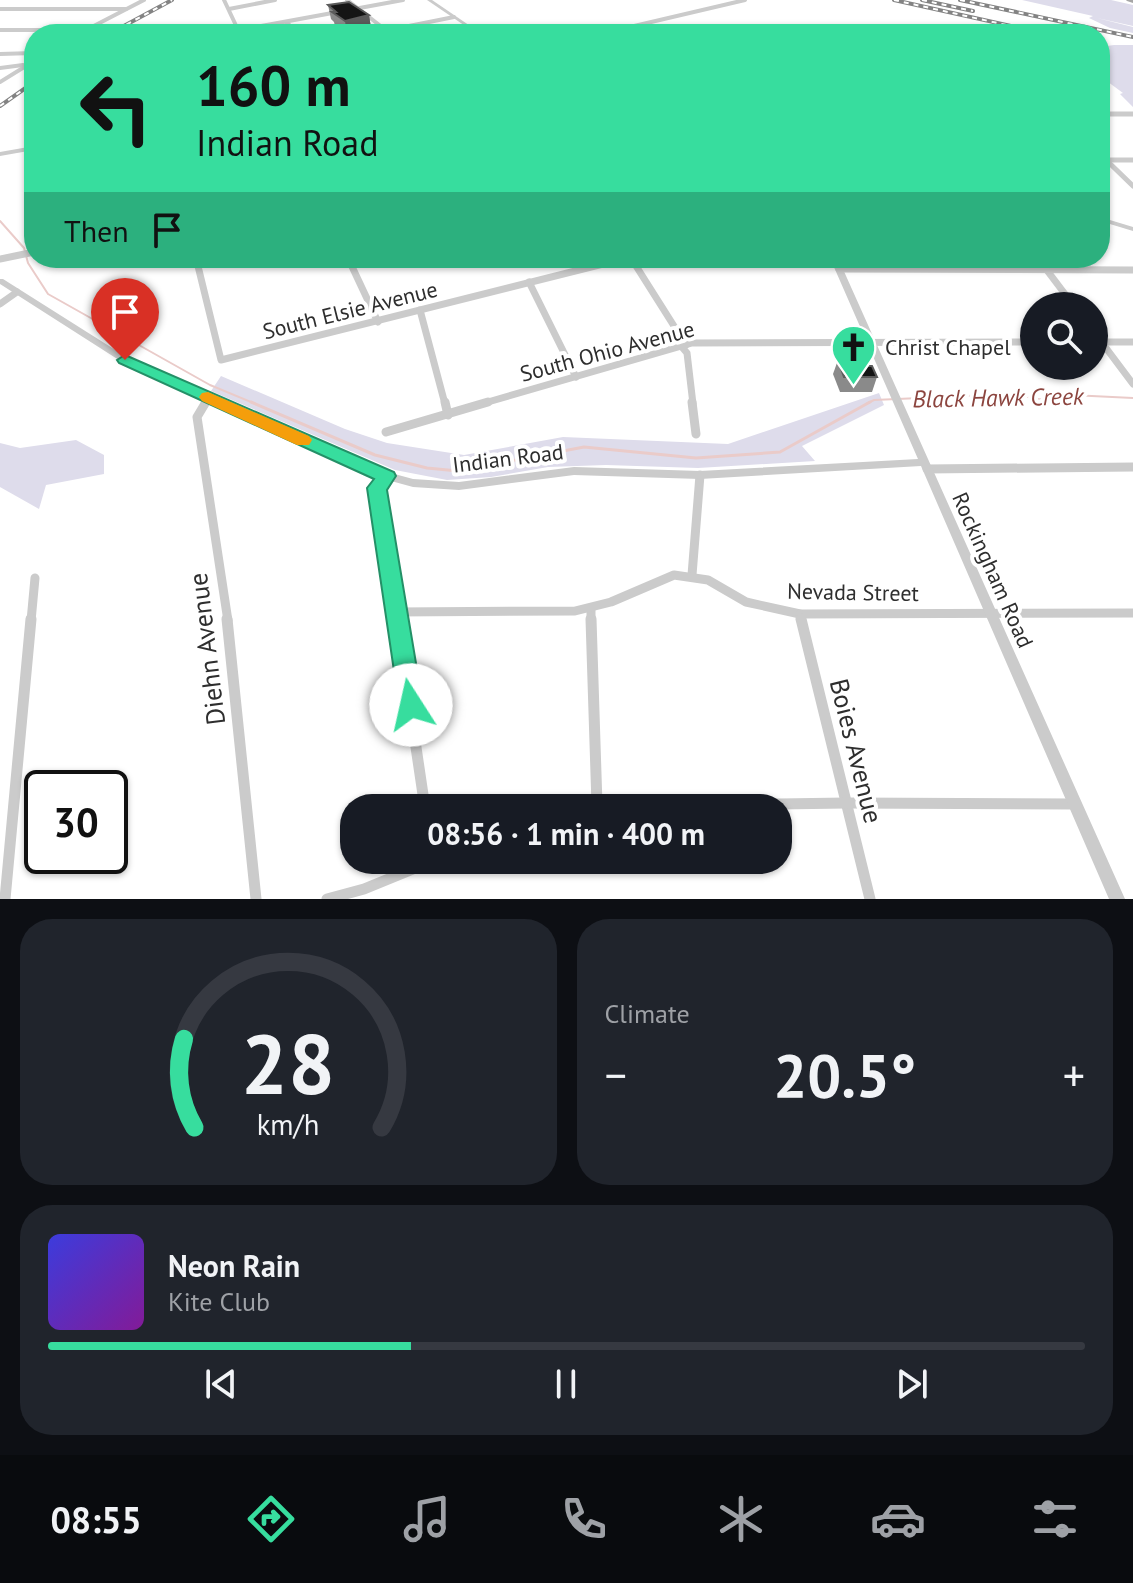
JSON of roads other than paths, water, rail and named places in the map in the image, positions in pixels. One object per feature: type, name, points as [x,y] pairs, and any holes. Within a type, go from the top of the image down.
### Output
[{"type":"street","points":[[98,24],[144,0]]},
{"type":"street","points":[[224,0],[236,24]]},
{"type":"street","points":[[229,9],[275,0]]},
{"type":"street","points":[[347,0],[379,24]]},
{"type":"street","points":[[277,24],[403,0]]},
{"type":"street","points":[[429,0],[465,24]]},
{"type":"street","points":[[643,24],[745,0]]},
{"type":"street","points":[[0,9],[126,9]]},
{"type":"street","points":[[424,24],[454,17]]},
{"type":"street","points":[[0,30],[24,30]]},
{"type":"street","points":[[0,54],[24,53]]},
{"type":"street","points":[[0,68],[24,65]]},
{"type":"street","points":[[0,82],[24,67]]},
{"type":"street","points":[[1110,114],[1133,114]]},
{"type":"street","points":[[0,154],[24,150]]},
{"type":"street","points":[[1110,159],[1133,160]]},
{"type":"street","points":[[1110,165],[1133,186]]},
{"type":"street","points":[[1110,222],[1133,229]]},
{"type":"street","points":[[0,259],[24,254]]},
{"type":"street","name":"South Elsie Avenue","points":[[198,268],[221,360],[587,268]]},
{"type":"street","points":[[353,268],[378,322]]},
{"type":"street","points":[[635,268],[687,353],[696,434]]},
{"type":"street","points":[[1055,268],[1060,270]]},
{"type":"street","points":[[839,269],[1133,270]]},
{"type":"street","name":"Rockingham Road","points":[[839,269],[897,407],[1117,899]]},
{"type":"street","points":[[1046,269],[1063,292]]},
{"type":"street","name":"Indian Road","points":[[0,281],[125,360],[387,476],[413,483],[459,486],[574,471],[700,475],[925,466]]},
{"type":"street","points":[[529,282],[576,377]]},
{"type":"street","points":[[0,304],[17,292]]},
{"type":"street","points":[[420,310],[448,415]]},
{"type":"street","name":"South Ohio Avenue","points":[[386,432],[702,342],[1020,342]]},
{"type":"street","points":[[1108,342],[1133,342]]},
{"type":"street","points":[[1108,354],[1133,384]]},
{"type":"street","name":"Diehn Avenue","points":[[210,398],[197,417],[228,617],[256,899]]},
{"type":"street","points":[[925,466],[1133,467]]},
{"type":"street","points":[[395,612],[557,613],[611,602],[656,580],[674,575],[692,575],[700,475]]},
{"type":"street","points":[[387,476],[377,488],[423,794]]},
{"type":"street","name":"Nevada Street","points":[[692,575],[708,580],[746,602],[800,614],[1133,613]]},
{"type":"street","points":[[5,899],[35,578]]},
{"type":"street","points":[[591,608],[597,794]]},
{"type":"street","name":"Boies Avenue","points":[[800,614],[870,899]]},
{"type":"street","points":[[792,803],[1074,804]]},
{"type":"street","points":[[327,899],[364,889],[400,874]]},
{"type":"waterway","name":"Black Hawk Creek","points":[[0,221],[24,248]]},
{"type":"waterway","name":"Black Hawk Creek","points":[[31,268],[48,294],[210,385],[256,404]]},
{"type":"waterway","name":"Black Hawk Creek","points":[[870,402],[1012,394],[1054,402],[1071,395],[1133,398]]},
{"type":"waterway","name":"Black Hawk Creek","points":[[251,402],[375,455],[427,468],[458,471],[584,447],[696,458],[780,452],[870,402]]},
{"type":"waterway","name":"Black Hawk Creek","points":[[866,404],[870,402]]},
{"type":"railway","points":[[128,24],[172,0]]},
{"type":"railway","points":[[894,0],[1002,24]]},
{"type":"railway","points":[[922,0],[973,11]]},
{"type":"railway","points":[[960,0],[1072,24]]},
{"type":"railway","points":[[1110,32],[1133,37]]},
{"type":"railway","points":[[0,106],[24,89]]},
{"type":"place","name":"Christ Chapel","points":[[854,386]]}]
